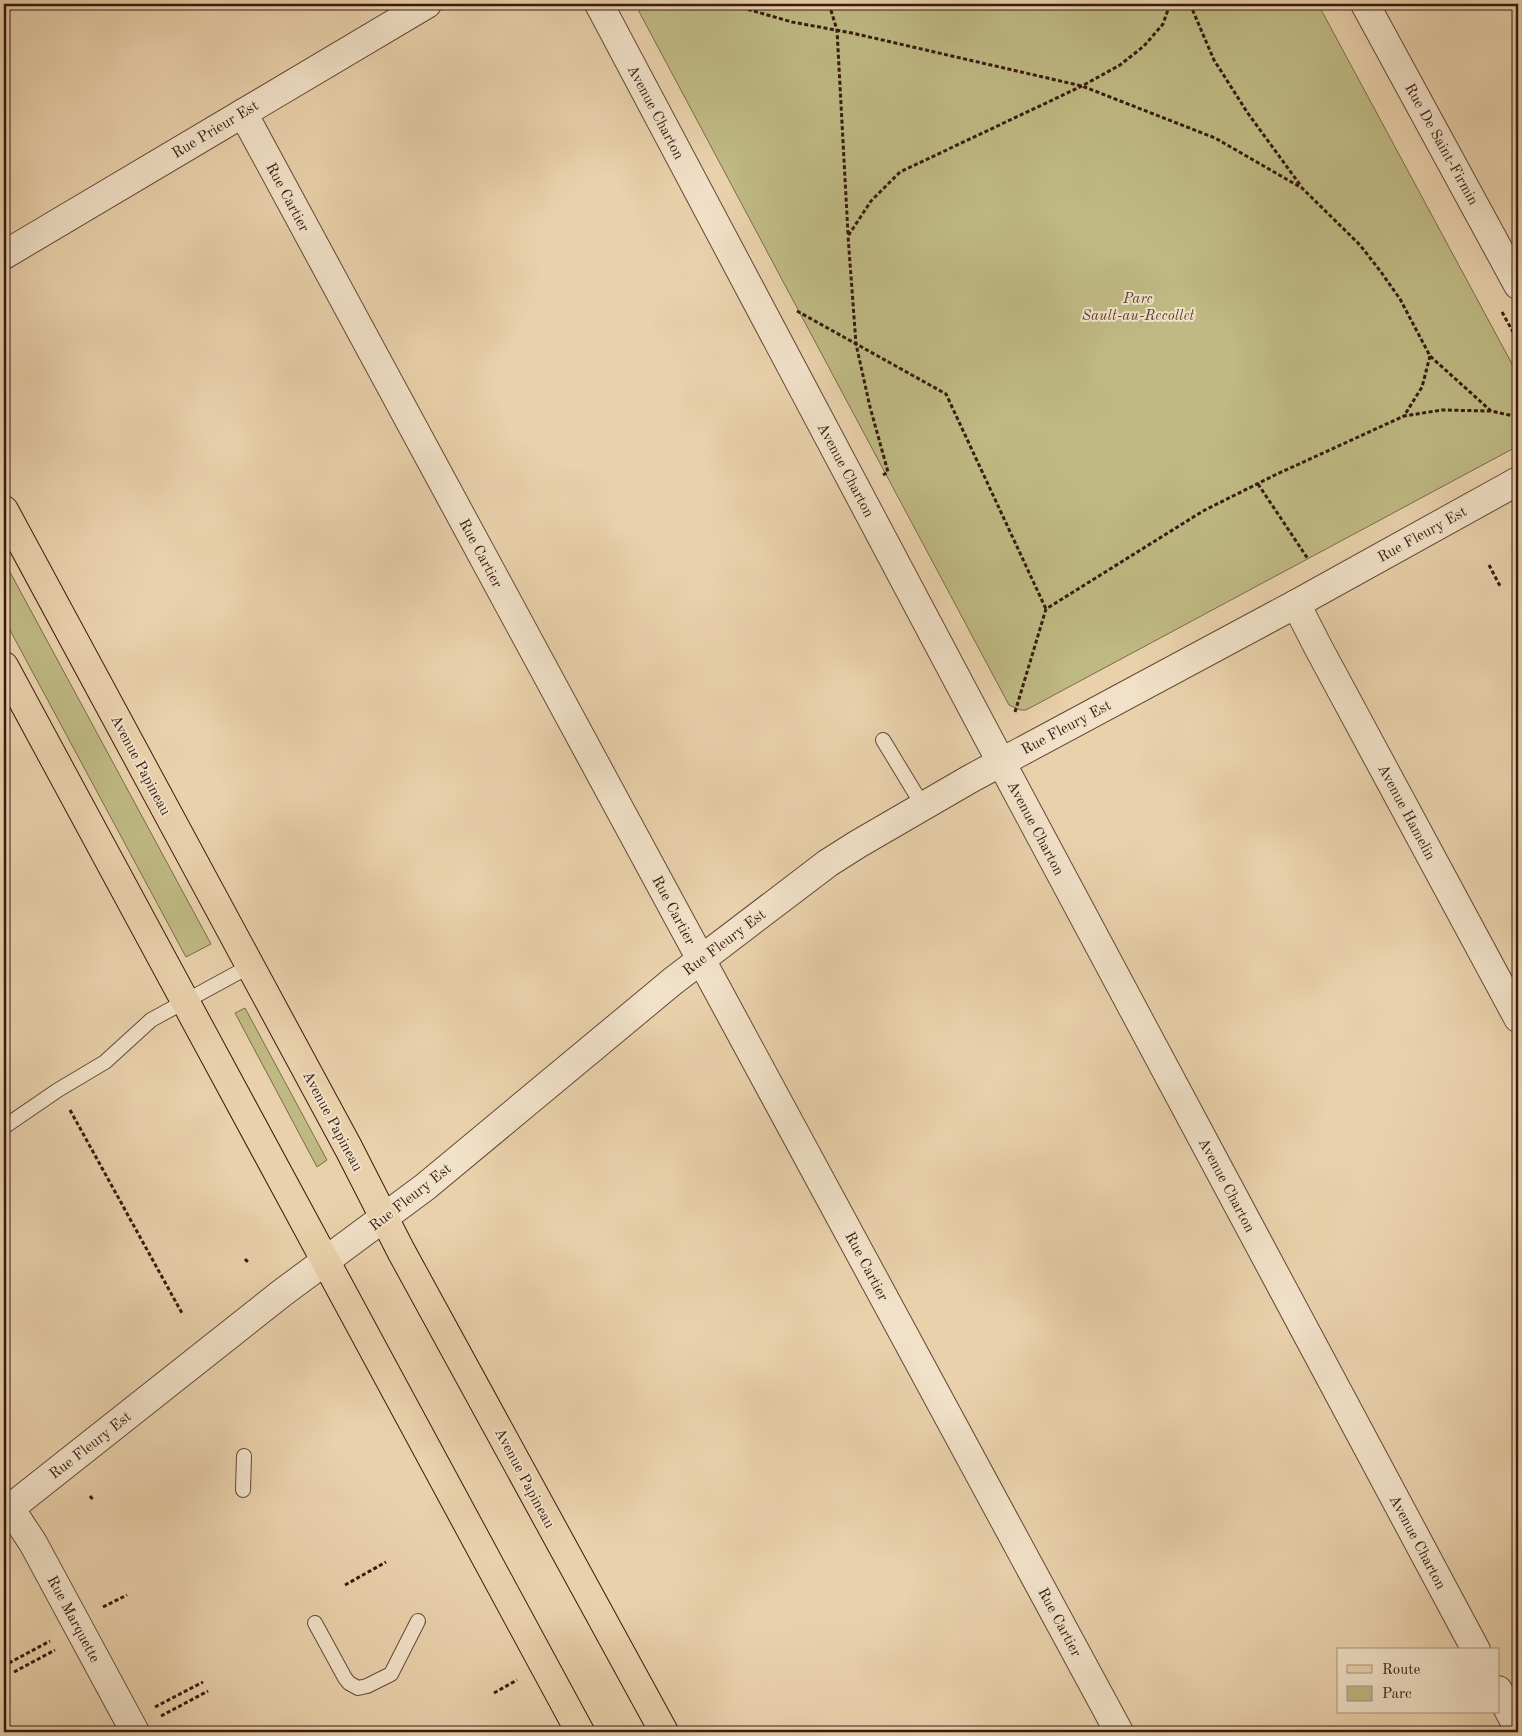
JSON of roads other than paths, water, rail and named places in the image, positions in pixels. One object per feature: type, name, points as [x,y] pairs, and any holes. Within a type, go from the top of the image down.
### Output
[{"type":"main road","name":"Avenue Papineau","points":[[4,510],[349,1149],[384,1218],[664,1732]]},
{"type":"main road","points":[[4,666],[580,1732]]},
{"type":"street","name":"Avenue Charton","points":[[599,4],[1001,762],[1475,1648]]},
{"type":"street","name":"Rue De Saint-Firmin","points":[[1365,4],[1518,285]]},
{"type":"street","name":"Rue Prieur Est","points":[[4,255],[244,113],[415,7]]},
{"type":"street","name":"Rue Cartier","points":[[244,113],[1119,1732]]},
{"type":"street","name":"Rue Fleury Est","points":[[7,1511],[238,1327],[432,1181],[701,959],[828,863],[1001,762],[1296,604],[1518,481]]},
{"type":"street","name":"Avenue Hamelin","points":[[1296,604],[1518,1018]]},
{"type":"street","name":"Rue Marquette","points":[[7,1511],[37,1551],[135,1732]]},
{"type":"street","points":[[1500,1694],[1518,1728]]},
{"type":"lane","points":[[883,740],[923,806]]},
{"type":"lane","points":[[4,1127],[58,1090],[105,1062],[151,1020],[250,966]]},
{"type":"lane","points":[[243,1490],[244,1456]]},
{"type":"lane","points":[[315,1623],[345,1678],[349,1683],[358,1688],[367,1686],[391,1674],[418,1621]]},
{"type":"park label","name":"Parc Sault-au-Recollet","points":[[1138,306]]}]
